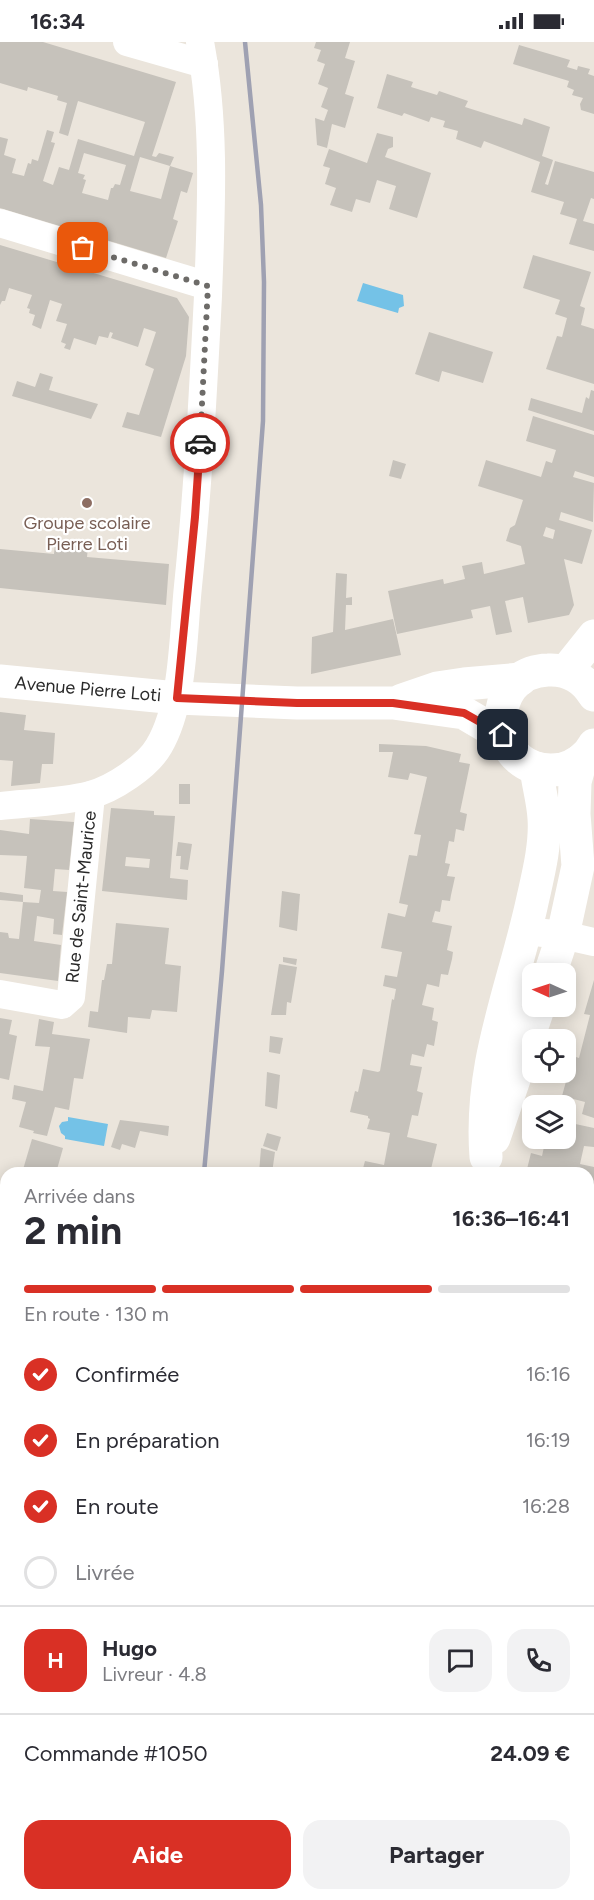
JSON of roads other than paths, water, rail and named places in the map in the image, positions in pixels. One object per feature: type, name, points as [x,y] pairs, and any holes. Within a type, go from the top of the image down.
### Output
[{"type":"main road","points":[[594,636],[566,671],[579,678],[594,695]]},
{"type":"main road","name":"Avenue Pierre Loti","points":[[393,703],[437,688],[521,679],[543,670],[566,671]]},
{"type":"main road","points":[[521,679],[510,690],[503,704],[500,720],[503,735],[510,750],[521,761],[536,768],[551,770],[567,768],[587,753]]},
{"type":"main road","name":"Avenue Pierre Loti","points":[[0,681],[190,698],[297,703],[393,703],[464,713],[503,735]]},
{"type":"main road","points":[[553,963],[578,866],[574,814],[575,782],[587,753]]},
{"type":"main road","points":[[484,1165],[484,1126],[495,1038],[525,931],[540,865],[544,818],[536,768]]},
{"type":"main road","points":[[484,1165],[501,1122],[535,1017]]},
{"type":"street","points":[[0,806],[91,795],[118,782],[142,766],[159,746],[190,698],[196,505],[212,218],[211,137],[202,53],[128,42]]},
{"type":"street","points":[[0,223],[208,286]]},
{"type":"street","name":"Rue de Saint-Maurice","points":[[0,994],[62,1005],[71,997],[91,795]]},
{"type":"street","points":[[525,931],[562,935],[594,942]]},
{"type":"water","points":[[363,283],[403,295],[404,306],[399,308],[398,313],[357,301]]},
{"type":"water","points":[[68,1117],[108,1124],[104,1146],[65,1139],[59,1126],[62,1122],[68,1121]]},
{"type":"railway","points":[[205,1167],[222,971],[263,421],[264,282],[261,205],[245,42]]},
{"type":"place","name":"Groupe scolaire Pierre Loti","points":[[87,503]]}]
